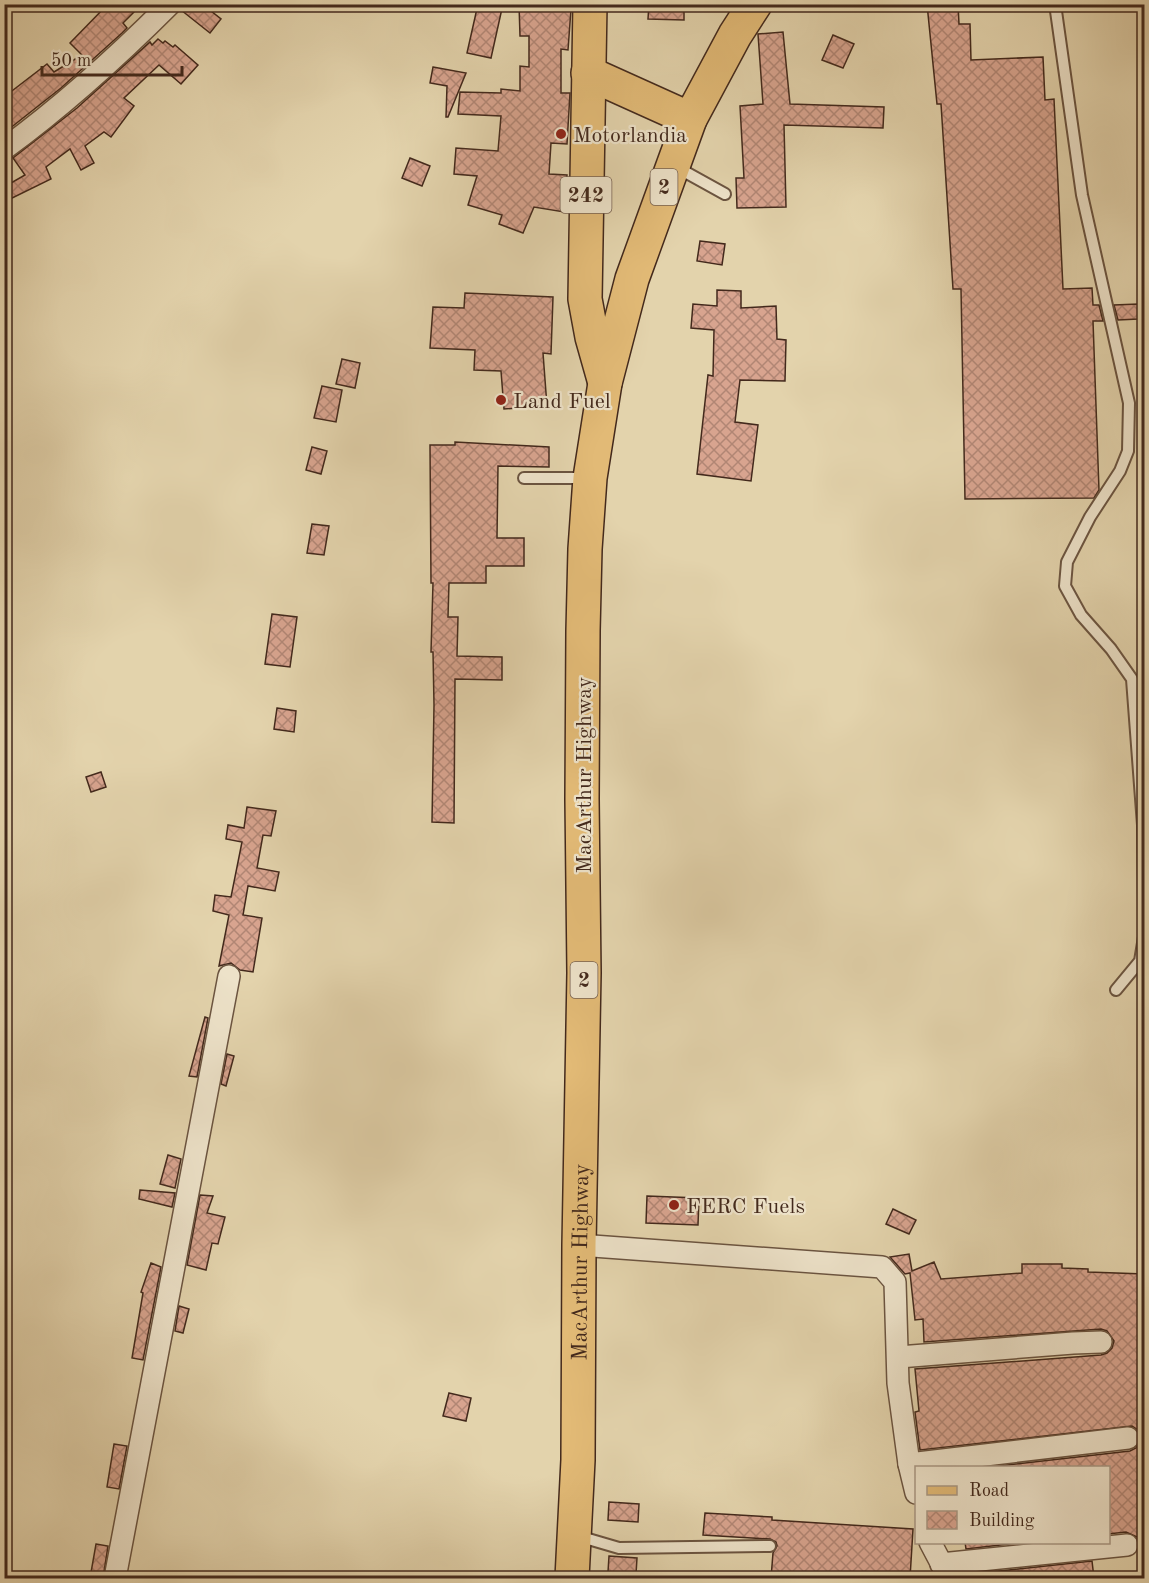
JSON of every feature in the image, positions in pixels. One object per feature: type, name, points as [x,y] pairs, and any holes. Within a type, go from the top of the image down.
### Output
[{"type":"main road","name":"242","points":[[590,4],[585,299],[592,337],[605,383]]},
{"type":"main road","name":"MacArthur Highway","points":[[572,1578],[578,1460],[584,973],[583,631],[590,478],[605,383],[632,279],[672,164],[690,119],[735,34],[755,4]]},
{"type":"main road","points":[[588,73],[690,119]]},
{"type":"street","points":[[4,149],[35,127],[136,38],[170,4]]},
{"type":"street","points":[[115,1578],[229,976]]},
{"type":"street","points":[[579,1245],[882,1267],[895,1282],[898,1383],[909,1464],[915,1489]]},
{"type":"street","points":[[899,1357],[1073,1342],[1101,1342]]},
{"type":"street","points":[[909,1464],[1128,1438]]},
{"type":"street","points":[[931,1544],[945,1571],[1127,1545]]},
{"type":"lane","points":[[1055,4],[1082,195],[1129,404],[1128,451],[1120,471],[1090,517],[1067,562],[1065,586],[1081,615],[1111,649],[1132,679],[1143,825],[1144,903]]},
{"type":"lane","points":[[672,164],[725,194]]},
{"type":"lane","points":[[524,478],[590,478]]},
{"type":"lane","points":[[1116,990],[1140,962],[1144,937]]},
{"type":"lane","points":[[575,1535],[619,1548],[770,1546]]},
{"type":"building","points":[[108,4],[142,4],[123,23],[127,28],[122,33],[61,88],[4,133],[4,97],[47,64],[54,72],[82,55],[70,43]]},
{"type":"building","points":[[182,4],[202,4],[221,19],[210,33],[181,10]]},
{"type":"building","points":[[478,4],[503,4],[491,58],[467,53]]},
{"type":"building","points":[[519,4],[547,4],[547,9],[571,9],[568,50],[561,49],[561,93],[570,93],[567,144],[551,143],[549,174],[567,175],[564,212],[534,207],[523,233],[499,224],[502,215],[468,205],[477,176],[454,174],[456,148],[498,151],[501,116],[458,114],[460,92],[501,93],[501,89],[520,91],[520,66],[529,67],[529,36],[520,36]]},
{"type":"building","points":[[649,4],[684,4],[684,20],[648,19]]},
{"type":"building","points":[[927,4],[958,4],[959,24],[970,24],[971,60],[1043,57],[1045,100],[1054,99],[1063,289],[1092,288],[1093,305],[1099,305],[1103,321],[1093,321],[1099,490],[1094,498],[965,499],[961,289],[953,289],[941,104],[937,104]]},
{"type":"building","points":[[783,32],[790,104],[884,107],[883,128],[784,125],[786,207],[737,208],[736,178],[744,178],[740,106],[763,104],[758,34]]},
{"type":"building","points":[[833,35],[854,44],[843,68],[822,60]]},
{"type":"building","points":[[158,39],[173,47],[175,45],[198,65],[181,84],[159,65],[124,98],[134,106],[111,137],[104,132],[85,146],[94,163],[81,170],[70,149],[46,167],[51,179],[4,202],[4,187],[25,175],[13,158],[77,108],[150,42],[152,45]]},
{"type":"building","points":[[433,67],[466,73],[448,117],[446,117],[447,86],[430,83]]},
{"type":"building","points":[[410,158],[430,166],[422,186],[402,178]]},
{"type":"building","points":[[700,241],[725,244],[722,265],[697,261]]},
{"type":"building","points":[[717,290],[741,291],[741,308],[776,306],[777,339],[786,340],[785,381],[740,380],[735,422],[758,425],[751,481],[697,474],[708,375],[713,376],[714,330],[691,328],[693,304],[717,306]]},
{"type":"building","points":[[465,293],[553,297],[551,354],[543,353],[547,406],[504,409],[501,371],[474,370],[475,350],[430,348],[433,307],[464,308]]},
{"type":"building","points":[[1138,304],[1138,319],[1118,320],[1114,305]]},
{"type":"building","points":[[342,359],[360,363],[355,388],[336,384]]},
{"type":"building","points":[[322,386],[342,390],[336,422],[314,418]]},
{"type":"building","points":[[455,442],[549,447],[549,467],[498,466],[497,538],[524,538],[524,566],[486,566],[486,583],[449,583],[448,617],[458,617],[457,656],[502,657],[502,680],[455,679],[454,823],[432,822],[434,705],[433,652],[431,652],[433,583],[431,583],[430,445],[455,445]]},
{"type":"building","points":[[312,447],[327,451],[321,474],[306,470]]},
{"type":"building","points":[[312,524],[329,526],[324,555],[307,553]]},
{"type":"building","points":[[272,614],[297,617],[290,667],[265,664]]},
{"type":"building","points":[[277,708],[296,711],[294,732],[274,729]]},
{"type":"building","points":[[101,772],[106,787],[91,792],[86,777]]},
{"type":"building","points":[[247,807],[276,811],[271,836],[263,835],[257,868],[279,872],[275,891],[248,886],[243,915],[262,918],[253,972],[240,970],[231,963],[219,966],[229,915],[213,911],[215,895],[231,897],[242,842],[226,839],[228,825],[244,828]]},
{"type":"building","points":[[205,1017],[208,1018],[197,1077],[189,1076]]},
{"type":"building","points":[[227,1054],[234,1056],[226,1086],[221,1084]]},
{"type":"building","points":[[168,1155],[181,1159],[175,1188],[160,1184]]},
{"type":"building","points":[[140,1190],[175,1193],[172,1207],[139,1199]]},
{"type":"building","points":[[200,1195],[213,1196],[207,1213],[225,1217],[218,1244],[212,1243],[206,1270],[187,1265]]},
{"type":"building","points":[[647,1196],[699,1198],[698,1225],[646,1223]]},
{"type":"building","points":[[893,1209],[916,1220],[909,1234],[886,1224]]},
{"type":"building","points":[[909,1254],[912,1271],[934,1262],[941,1279],[1022,1273],[1022,1264],[1062,1264],[1062,1268],[1088,1269],[1088,1272],[1144,1274],[1144,1537],[1137,1537],[1126,1532],[1110,1534],[1110,1466],[999,1466],[1130,1451],[1136,1448],[1141,1437],[1138,1430],[1132,1426],[920,1450],[915,1412],[919,1411],[915,1369],[1101,1355],[1112,1348],[1114,1341],[1107,1331],[1101,1329],[924,1342],[923,1319],[915,1320],[910,1273],[905,1274],[890,1257]]},
{"type":"building","points":[[151,1263],[161,1267],[143,1360],[132,1358],[143,1293],[141,1292]]},
{"type":"building","points":[[179,1306],[189,1309],[183,1333],[175,1331]]},
{"type":"building","points":[[449,1393],[471,1398],[466,1421],[443,1416]]},
{"type":"building","points":[[114,1444],[127,1446],[119,1489],[107,1487]]},
{"type":"building","points":[[609,1502],[639,1504],[638,1522],[608,1520]]},
{"type":"building","points":[[705,1513],[772,1517],[772,1520],[913,1529],[910,1578],[771,1578],[776,1542],[770,1539],[703,1535]]},
{"type":"building","points":[[96,1544],[108,1546],[103,1578],[90,1578]]},
{"type":"building","points":[[965,1544],[1009,1544],[966,1549]]},
{"type":"building","points":[[609,1556],[637,1558],[636,1574],[608,1572]]},
{"type":"building","points":[[1092,1561],[1094,1578],[973,1578],[972,1574]]},
{"type":"place","name":"Motorlandia","points":[[561,134]]},
{"type":"place","name":"Land Fuel","points":[[501,400]]},
{"type":"place","name":"FERC Fuels","points":[[674,1205]]}]
